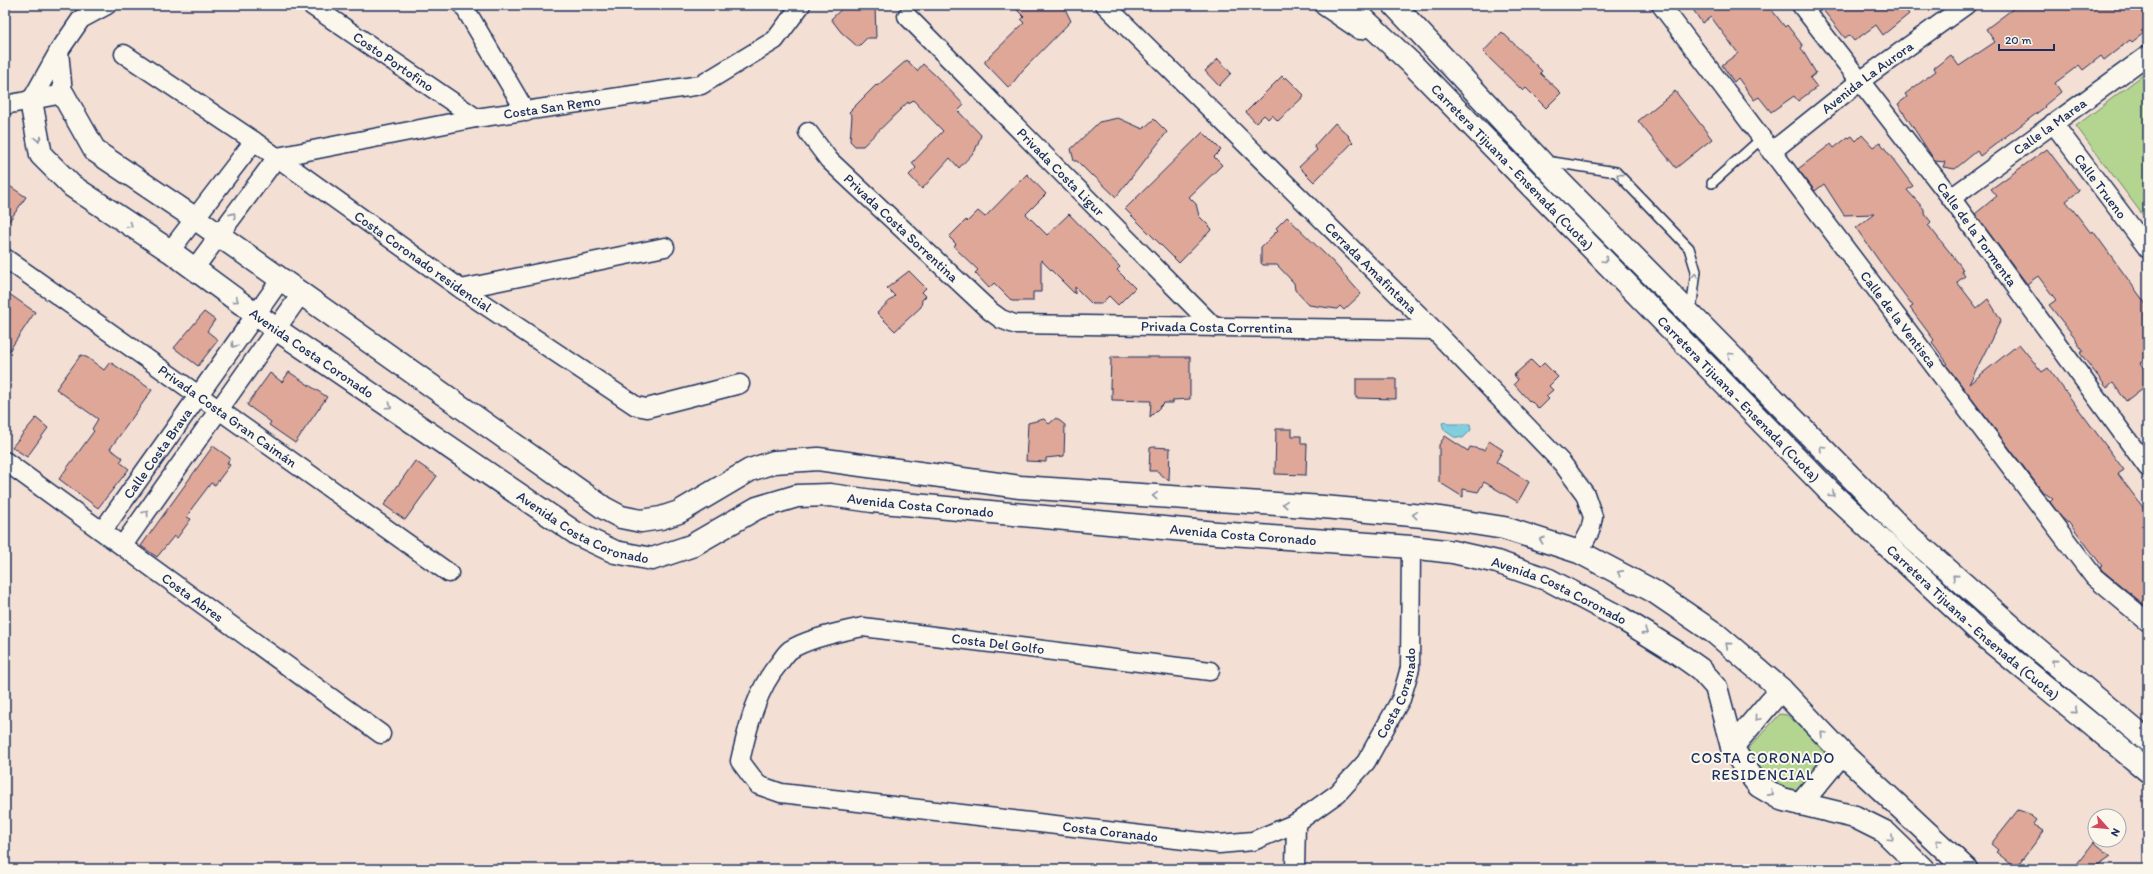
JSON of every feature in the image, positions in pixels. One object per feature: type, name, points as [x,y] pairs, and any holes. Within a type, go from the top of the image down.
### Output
[{"type":"main road","points":[[1326,5],[1412,64]]},
{"type":"main road","name":"Carretera Tijuana - Ensenada (Cuota)","points":[[1349,5],[1412,64],[1828,490],[1984,636],[2148,771]]},
{"type":"main road","name":"Carretera Tijuana - Ensenada (Cuota)","points":[[1394,5],[1436,48],[1539,160],[1906,533],[2034,646],[2148,741]]},
{"type":"main road","points":[[1403,5],[1436,48]]},
{"type":"main road","name":"Avenida Costa Coronado","points":[[63,94],[95,151],[219,235],[604,508],[622,517],[641,521],[679,512],[750,470],[774,462],[818,459],[1020,487],[1219,500],[1434,517],[1504,528],[1579,552],[1653,591],[1716,634],[1781,689],[1842,753],[1966,869]]},
{"type":"main road","name":"Avenida Costa Coronado","points":[[31,100],[41,155],[72,186],[170,251],[276,329],[577,534],[614,552],[652,559],[691,546],[756,508],[797,496],[830,495],[872,501],[1217,534],[1412,547],[1453,552],[1497,562],[1549,580],[1621,618],[1670,648],[1700,669],[1716,687],[1732,747],[1744,768],[1759,786],[1781,799],[1855,817],[1885,832],[1923,869]]},
{"type":"main road","points":[[1217,534],[1219,500]]},
{"type":"main road","points":[[1732,747],[1781,689]]},
{"type":"main road","points":[[1800,804],[1842,753]]},
{"type":"street","points":[[31,100],[59,51],[81,20],[107,5]]},
{"type":"street","name":"Costo Portofino","points":[[311,5],[476,118]]},
{"type":"street","points":[[463,5],[526,112]]},
{"type":"street","name":"Cerrada Amafintana","points":[[1105,5],[1434,330],[1562,463],[1585,494],[1592,517],[1590,531],[1579,552]]},
{"type":"street","name":"Calle de la Ventisca","points":[[1661,5],[1766,146],[2094,577],[2148,622]]},
{"type":"street","name":"Calle de la Tormenta","points":[[1801,5],[1951,198],[2148,468]]},
{"type":"street","name":"Avenida La Aurora","points":[[1766,146],[1966,5]]},
{"type":"street","name":"Costa San Remo","points":[[277,157],[476,118],[526,112],[701,85],[775,40],[801,6]]},
{"type":"street","name":"Privada Costa Ligur","points":[[906,16],[1214,328]]},
{"type":"street","name":"Avenida Costa Coronado","points":[[59,51],[63,94]]},
{"type":"street","name":"Costa Coronado residencial","points":[[124,54],[277,157],[460,289],[636,406],[647,408],[740,384]]},
{"type":"street","name":"Calle la Marea","points":[[1951,198],[2148,55]]},
{"type":"street","points":[[5,105],[63,94]]},
{"type":"street","name":"Calle Trueno","points":[[2053,123],[2148,249]]},
{"type":"street","name":"Privada Costa Sorrentina","points":[[808,132],[829,160],[990,311],[1001,319]]},
{"type":"street","points":[[170,251],[196,219],[254,141]]},
{"type":"street","points":[[194,269],[277,157]]},
{"type":"street","points":[[460,289],[665,246]]},
{"type":"street","name":"Privada Costa Gran Caimán","points":[[5,258],[450,573]]},
{"type":"street","name":"Calle Costa Brava","points":[[103,530],[197,395],[281,279]]},
{"type":"street","name":"Calle Costa Brava","points":[[123,545],[301,294]]},
{"type":"street","name":"Privada Costa Correntina","points":[[1001,319],[1014,324],[1434,330]]},
{"type":"street","name":"Costa Abres","points":[[5,461],[103,530],[381,734]]},
{"type":"street","name":"Costa Coranado","points":[[789,650],[771,672],[758,697],[746,731],[740,761],[758,785],[781,793],[1219,844],[1253,841],[1296,823],[1338,793],[1366,762],[1401,699],[1410,668],[1412,547]]},
{"type":"street","name":"Costa Del Golfo","points":[[789,650],[828,635],[863,627],[1210,671]]},
{"type":"street","points":[[1295,869],[1296,823]]},
{"type":"lane","points":[[1712,183],[1766,146]]},
{"type":"lane","points":[[1539,160],[1616,172],[1689,248],[1696,271],[1690,315]]},
{"type":"green space","points":[[2148,71],[2148,222],[2076,126]]},
{"type":"green space","points":[[1780,714],[1787,715],[1824,747],[1826,756],[1798,789],[1791,790],[1776,783],[1755,763],[1747,750]]},
{"type":"water","points":[[1445,421],[1448,424],[1470,424],[1471,430],[1463,438],[1454,437],[1444,430],[1442,423]]},
{"type":"building","points":[[846,5],[875,5],[876,38],[867,38],[858,47],[841,32],[831,19]]},
{"type":"building","points":[[1012,5],[1063,5],[1071,21],[1022,71],[1009,88],[985,63],[985,61],[1024,23],[1021,20],[1024,17]]},
{"type":"building","points":[[1690,5],[1768,5],[1785,27],[1787,25],[1803,46],[1801,48],[1816,73],[1810,78],[1817,87],[1798,101],[1794,96],[1771,112],[1759,97],[1754,100],[1738,78],[1734,82],[1722,65],[1738,53],[1711,17],[1702,23]]},
{"type":"building","points":[[1819,5],[1902,5],[1909,14],[1883,35],[1876,25],[1854,41],[1849,35],[1845,38]]},
{"type":"building","points":[[2018,5],[2148,5],[2148,30],[2132,42],[2130,40],[2104,60],[2101,56],[2083,70],[2079,65],[2055,83],[2061,92],[2044,106],[2045,107],[1980,156],[1977,151],[1955,169],[1943,167],[1945,162],[1935,161],[1898,104],[1907,97],[1905,94],[1936,71],[1934,68],[1951,55],[1959,66],[1995,42],[1986,29]]},
{"type":"building","points":[[1502,32],[1542,71],[1540,73],[1561,93],[1546,108],[1526,88],[1523,91],[1483,52]]},
{"type":"building","points":[[1218,59],[1231,73],[1219,86],[1205,71]]},
{"type":"building","points":[[907,60],[917,71],[923,64],[935,75],[964,105],[958,111],[981,135],[975,151],[959,168],[950,158],[922,189],[909,175],[916,168],[912,163],[943,131],[913,100],[909,104],[908,102],[863,146],[855,146],[850,141],[852,116],[849,112],[876,85],[877,86]]},
{"type":"building","points":[[1282,76],[1285,79],[1286,77],[1304,95],[1303,97],[1278,121],[1272,115],[1268,119],[1264,115],[1256,123],[1246,112]]},
{"type":"building","points":[[1675,91],[1712,139],[1676,168],[1638,121]]},
{"type":"building","points":[[1118,118],[1143,129],[1154,119],[1167,132],[1116,197],[1077,161],[1074,161],[1071,149],[1099,122]]},
{"type":"building","points":[[1335,123],[1349,136],[1348,137],[1353,142],[1314,182],[1299,167],[1317,150],[1314,146]]},
{"type":"building","points":[[1203,132],[1221,150],[1214,157],[1222,165],[1189,197],[1196,204],[1199,216],[1212,229],[1179,263],[1125,209]]},
{"type":"building","points":[[1862,135],[1873,147],[1880,142],[1913,186],[1907,190],[1924,209],[1924,213],[1931,222],[1928,225],[1963,270],[1961,271],[1965,276],[1957,282],[1977,308],[1988,299],[2001,320],[1969,384],[2019,344],[2042,372],[2048,368],[2124,470],[2118,474],[2148,514],[2148,608],[2102,570],[2100,567],[2102,566],[2069,522],[2068,523],[2061,517],[2050,502],[2053,499],[2042,491],[1946,365],[1948,364],[1932,342],[1934,340],[1910,308],[1913,306],[1856,228],[1874,214],[1844,215],[1824,184],[1815,191],[1798,169],[1831,144],[1834,148],[1848,137],[1849,138],[1852,136],[1856,141]]},
{"type":"building","points":[[2047,149],[2079,191],[2066,201],[2091,233],[2093,231],[2148,307],[2148,357],[2140,363],[2148,374],[2148,384],[2126,401],[2113,383],[2107,388],[2080,353],[2083,351],[2076,341],[2077,340],[2049,305],[2056,300],[2038,276],[2027,284],[1975,214],[1997,196],[1991,189]]},
{"type":"building","points":[[1027,174],[1046,194],[1026,214],[1047,235],[1069,214],[1120,267],[1117,270],[1135,288],[1118,305],[1109,296],[1101,304],[1092,304],[1075,287],[1075,294],[1041,260],[1041,292],[1033,292],[1033,301],[1012,301],[994,283],[989,288],[975,273],[978,270],[954,247],[956,244],[949,237],[966,220],[967,222],[978,211],[985,217]]},
{"type":"building","points":[[5,183],[26,197],[5,227]]},
{"type":"building","points":[[1287,217],[1333,262],[1361,294],[1344,310],[1340,306],[1337,309],[1309,305],[1295,290],[1294,283],[1277,265],[1263,265],[1261,263],[1261,247],[1278,230],[1276,228]]},
{"type":"building","points":[[909,271],[926,288],[922,292],[926,296],[922,300],[921,307],[895,331],[877,313],[895,296],[887,288]]},
{"type":"building","points":[[5,291],[35,312],[5,357]]},
{"type":"building","points":[[204,312],[215,320],[207,331],[218,340],[198,366],[174,348]]},
{"type":"building","points":[[81,355],[88,358],[104,370],[110,362],[152,390],[110,449],[123,458],[120,462],[129,469],[98,508],[59,479],[94,431],[92,429],[98,419],[56,389]]},
{"type":"building","points":[[1111,357],[1190,357],[1190,399],[1173,400],[1173,403],[1164,403],[1150,417],[1151,401],[1112,400],[1112,388],[1110,388]]},
{"type":"building","points":[[1531,360],[1539,368],[1544,363],[1558,377],[1549,386],[1553,390],[1546,396],[1549,399],[1539,409],[1530,400],[1529,401],[1514,384],[1518,380],[1514,375]]},
{"type":"building","points":[[289,372],[327,397],[295,443],[269,425],[271,422],[247,405],[270,373],[282,382]]},
{"type":"building","points":[[1356,379],[1396,379],[1396,399],[1356,398]]},
{"type":"building","points":[[36,418],[48,428],[27,457],[12,447]]},
{"type":"building","points":[[1056,418],[1065,425],[1064,456],[1046,458],[1046,462],[1026,461],[1028,423],[1044,419],[1049,424]]},
{"type":"building","points":[[1276,429],[1292,429],[1292,436],[1301,436],[1301,444],[1307,444],[1306,475],[1275,474]]},
{"type":"building","points":[[1445,436],[1468,451],[1470,447],[1484,450],[1489,441],[1503,450],[1496,462],[1529,482],[1518,502],[1484,482],[1478,492],[1463,489],[1463,497],[1439,482],[1439,445]]},
{"type":"building","points":[[213,446],[230,458],[227,463],[230,465],[215,485],[211,483],[192,508],[187,517],[191,519],[177,538],[174,536],[157,557],[141,546]]},
{"type":"building","points":[[1150,448],[1170,448],[1169,481],[1157,471],[1149,471]]},
{"type":"building","points":[[415,461],[437,476],[405,520],[384,505]]},
{"type":"building","points":[[2018,810],[2027,813],[2036,820],[2033,824],[2044,831],[2016,868],[1996,852],[1998,850],[1991,844]]},
{"type":"building","points":[[2089,848],[2101,848],[2111,856],[2092,869],[2073,869]]},
{"type":"district","name":"COSTA CORONADO RESIDENCIAL","points":[[1763,766]]}]
